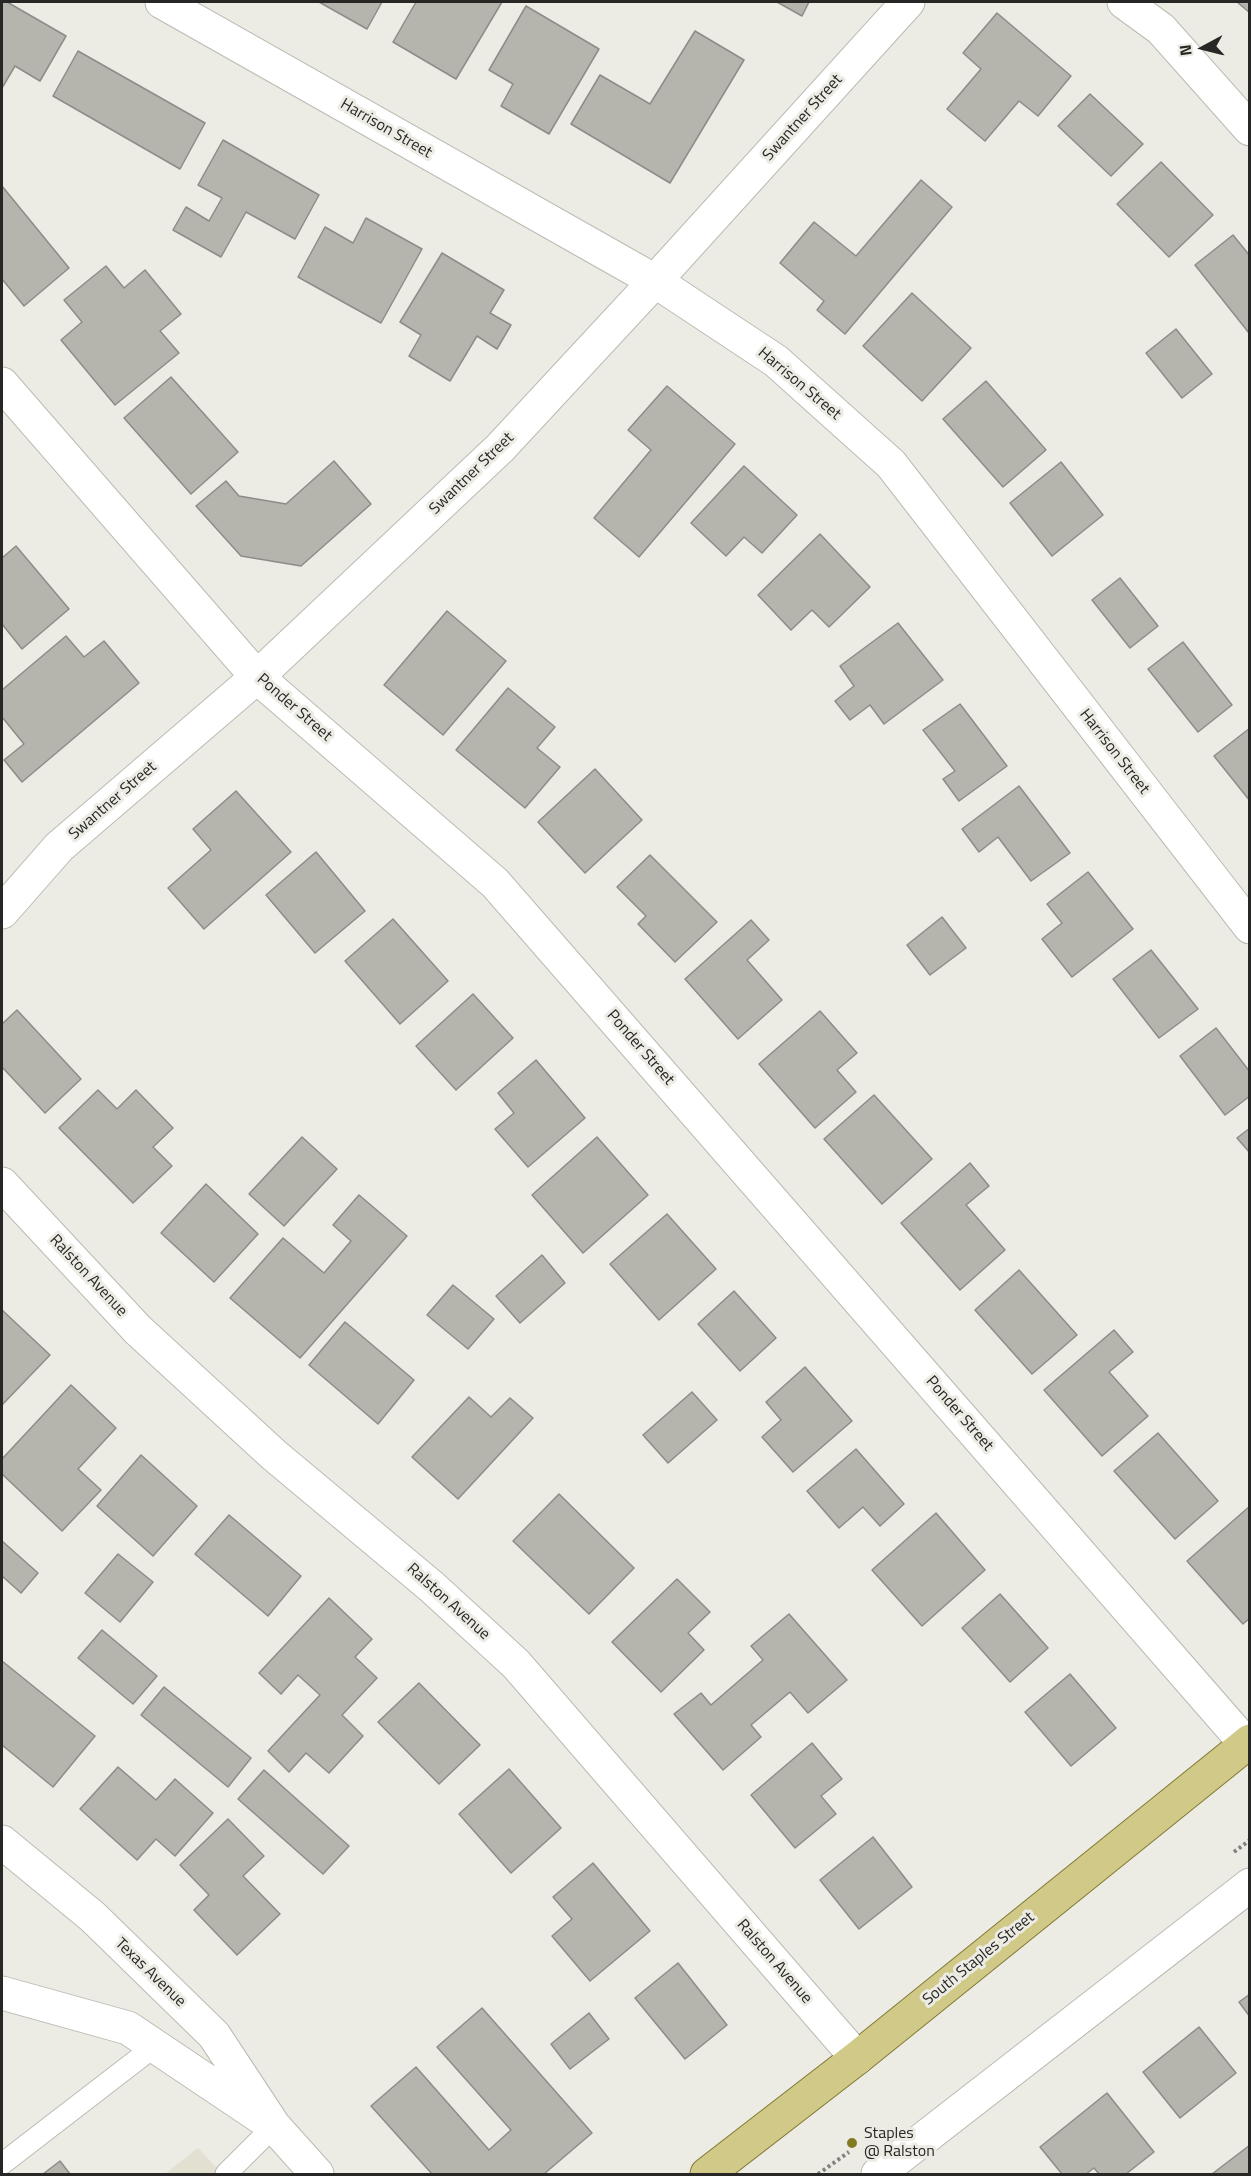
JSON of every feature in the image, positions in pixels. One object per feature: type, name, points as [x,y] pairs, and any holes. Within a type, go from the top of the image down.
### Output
[{"type":"main road","name":"South Staples Street","points":[[707,2175],[857,2058],[1248,1742]]},
{"type":"street","name":"Harrison Street","points":[[162,2],[655,281],[776,361],[891,464],[1250,927]]},
{"type":"street","name":"Swantner Street","points":[[2,912],[59,848],[257,676],[500,448],[908,2]]},
{"type":"street","points":[[1124,2],[1161,29],[1250,129]]},
{"type":"street","name":"Ponder Street","points":[[2,384],[257,676],[495,883],[1248,1742]]},
{"type":"street","name":"Ralston Avenue","points":[[2,1184],[138,1330],[274,1455],[432,1587],[516,1664],[857,2058]]},
{"type":"street","name":"Texas Avenue","points":[[2,1842],[93,1917],[214,2035],[274,2126],[317,2175]]},
{"type":"street","points":[[878,2175],[1250,1885]]},
{"type":"street","name":"Texas Avenue","points":[[2,1993],[128,2028],[274,2126]]},
{"type":"lane","points":[[2,2164],[156,2046]]},
{"type":"lane","points":[[226,2175],[274,2126]]},
{"type":"shaded area","points":[[198,2148],[222,2174],[165,2174]]},
{"type":"building","points":[[2,2],[7,2],[66,36],[40,81],[15,66],[2,88]]},
{"type":"building","points":[[319,2],[382,2],[367,29]]},
{"type":"building","points":[[416,2],[502,2],[456,79],[393,42]]},
{"type":"building","points":[[777,2],[809,2],[802,16]]},
{"type":"building","points":[[1237,2],[1250,2],[1250,13]]},
{"type":"building","points":[[526,6],[599,49],[549,134],[501,106],[513,84],[489,70]]},
{"type":"building","points":[[997,13],[1071,76],[1038,116],[1019,101],[985,141],[947,109],[981,69],[963,53]]},
{"type":"building","points":[[695,31],[744,60],[670,183],[571,124],[600,75],[650,104]]},
{"type":"building","points":[[78,51],[205,123],[180,169],[53,96]]},
{"type":"building","points":[[1090,94],[1143,144],[1111,176],[1058,126]]},
{"type":"building","points":[[223,140],[319,195],[295,239],[246,212],[221,257],[173,230],[186,207],[209,221],[222,198],[198,185]]},
{"type":"building","points":[[1161,162],[1213,215],[1169,257],[1117,204]]},
{"type":"building","points":[[921,180],[952,207],[845,334],[817,310],[824,301],[780,263],[814,222],[856,256]]},
{"type":"building","points":[[2,186],[69,268],[24,306],[2,279]]},
{"type":"building","points":[[366,218],[422,249],[381,323],[298,277],[325,227],[353,243]]},
{"type":"building","points":[[1233,235],[1250,256],[1249,333],[1195,265]]},
{"type":"building","points":[[442,253],[504,290],[490,313],[511,325],[497,349],[477,336],[450,381],[409,356],[421,335],[400,322]]},
{"type":"building","points":[[106,266],[124,288],[145,270],[181,314],[160,331],[179,353],[115,405],[61,340],[82,322],[64,300]]},
{"type":"building","points":[[912,293],[971,348],[922,401],[863,346]]},
{"type":"building","points":[[1176,329],[1212,374],[1182,398],[1146,353]]},
{"type":"building","points":[[171,377],[238,452],[191,494],[124,418]]},
{"type":"building","points":[[986,381],[1046,450],[1003,487],[943,419]]},
{"type":"building","points":[[667,386],[735,444],[639,557],[594,518],[651,450],[628,430]]},
{"type":"building","points":[[334,461],[371,504],[301,566],[241,556],[196,506],[226,481],[239,496],[286,504]]},
{"type":"building","points":[[1061,462],[1103,515],[1052,556],[1010,503]]},
{"type":"building","points":[[744,466],[797,515],[762,553],[744,537],[726,556],[691,523]]},
{"type":"building","points":[[820,534],[870,587],[829,627],[812,610],[791,630],[758,595]]},
{"type":"building","points":[[16,546],[69,609],[22,649],[2,624],[2,558]]},
{"type":"building","points":[[1120,578],[1158,626],[1130,648],[1092,600]]},
{"type":"building","points":[[447,611],[506,661],[443,735],[384,685]]},
{"type":"building","points":[[898,623],[943,680],[884,724],[870,705],[850,720],[835,701],[854,686],[840,666]]},
{"type":"building","points":[[66,636],[84,657],[104,641],[139,683],[22,782],[4,760],[24,744],[2,717],[2,690]]},
{"type":"building","points":[[1183,642],[1232,705],[1198,732],[1148,669]]},
{"type":"building","points":[[508,688],[555,727],[537,748],[560,767],[525,808],[456,750]]},
{"type":"building","points":[[960,704],[1007,766],[959,801],[943,779],[955,771],[923,730]]},
{"type":"building","points":[[1250,728],[1250,801],[1214,756]]},
{"type":"building","points":[[595,769],[642,820],[585,873],[538,822]]},
{"type":"building","points":[[1019,786],[1070,853],[1031,881],[998,837],[979,852],[962,829]]},
{"type":"building","points":[[236,791],[291,852],[204,929],[168,888],[211,850],[193,829]]},
{"type":"building","points":[[316,852],[365,911],[315,953],[266,895]]},
{"type":"building","points":[[650,855],[717,922],[675,962],[638,924],[646,916],[617,887]]},
{"type":"building","points":[[1088,872],[1133,929],[1072,977],[1042,939],[1062,923],[1047,904]]},
{"type":"building","points":[[942,917],[966,948],[930,975],[907,945]]},
{"type":"building","points":[[393,919],[448,981],[400,1024],[345,961]]},
{"type":"building","points":[[751,920],[769,940],[747,960],[782,1000],[738,1039],[685,979]]},
{"type":"building","points":[[1151,950],[1198,1009],[1159,1038],[1113,979]]},
{"type":"building","points":[[473,994],[513,1038],[456,1090],[416,1046]]},
{"type":"building","points":[[17,1010],[81,1079],[45,1113],[2,1067],[2,1024]]},
{"type":"building","points":[[820,1011],[857,1053],[837,1070],[856,1092],[815,1128],[759,1064]]},
{"type":"building","points":[[1216,1028],[1250,1072],[1250,1096],[1225,1115],[1180,1056]]},
{"type":"building","points":[[536,1060],[585,1118],[528,1167],[495,1129],[514,1113],[498,1093]]},
{"type":"building","points":[[98,1090],[117,1109],[136,1090],[173,1128],[153,1147],[172,1166],[133,1203],[59,1128]]},
{"type":"building","points":[[874,1095],[932,1159],[882,1204],[824,1139]]},
{"type":"building","points":[[1250,1128],[1250,1153],[1237,1138]]},
{"type":"building","points":[[302,1137],[337,1169],[284,1226],[249,1194]]},
{"type":"building","points":[[597,1137],[648,1195],[583,1253],[532,1195]]},
{"type":"building","points":[[970,1163],[989,1186],[966,1205],[1005,1250],[960,1290],[901,1223]]},
{"type":"building","points":[[206,1184],[258,1234],[214,1282],[161,1233]]},
{"type":"building","points":[[359,1195],[407,1236],[300,1358],[230,1298],[283,1238],[324,1273],[351,1241],[333,1225]]},
{"type":"building","points":[[667,1214],[716,1269],[659,1320],[610,1264]]},
{"type":"building","points":[[542,1255],[565,1283],[520,1323],[496,1296]]},
{"type":"building","points":[[1019,1270],[1077,1335],[1032,1374],[975,1310]]},
{"type":"building","points":[[453,1285],[494,1319],[468,1349],[427,1315]]},
{"type":"building","points":[[734,1291],[776,1338],[740,1371],[698,1324]]},
{"type":"building","points":[[2,1310],[50,1355],[2,1405]]},
{"type":"building","points":[[345,1322],[414,1380],[378,1424],[309,1365]]},
{"type":"building","points":[[1114,1330],[1133,1352],[1109,1372],[1148,1416],[1102,1456],[1044,1390]]},
{"type":"building","points":[[805,1367],[852,1421],[793,1472],[762,1437],[781,1420],[766,1402]]},
{"type":"building","points":[[71,1385],[116,1428],[78,1469],[101,1490],[62,1531],[2,1474],[2,1459]]},
{"type":"building","points":[[692,1392],[717,1420],[668,1463],[643,1435]]},
{"type":"building","points":[[469,1397],[491,1417],[510,1398],[533,1418],[458,1499],[412,1457]]},
{"type":"building","points":[[1158,1433],[1218,1501],[1175,1539],[1114,1471]]},
{"type":"building","points":[[856,1449],[904,1504],[880,1526],[863,1507],[839,1528],[807,1491]]},
{"type":"building","points":[[141,1455],[197,1506],[153,1556],[97,1506]]},
{"type":"building","points":[[559,1494],[634,1568],[589,1614],[513,1541]]},
{"type":"building","points":[[1250,1506],[1250,1618],[1243,1624],[1187,1561]]},
{"type":"building","points":[[936,1513],[985,1570],[922,1626],[872,1570]]},
{"type":"building","points":[[229,1515],[301,1576],[268,1616],[195,1554]]},
{"type":"building","points":[[2,1541],[38,1573],[21,1593],[2,1576]]},
{"type":"building","points":[[118,1554],[153,1582],[120,1622],[85,1593]]},
{"type":"building","points":[[677,1579],[710,1612],[688,1633],[704,1650],[661,1692],[612,1642]]},
{"type":"building","points":[[1000,1594],[1048,1648],[1010,1682],[962,1628]]},
{"type":"building","points":[[329,1598],[372,1639],[355,1657],[377,1678],[342,1715],[363,1736],[329,1773],[306,1753],[289,1772],[268,1751],[320,1695],[298,1675],[281,1694],[259,1673]]},
{"type":"building","points":[[789,1614],[847,1680],[808,1713],[790,1692],[751,1725],[761,1737],[723,1770],[674,1714],[701,1693],[711,1705],[763,1660],[751,1646]]},
{"type":"building","points":[[102,1630],[157,1676],[133,1704],[78,1658]]},
{"type":"building","points":[[2,1661],[95,1736],[53,1787],[2,1745]]},
{"type":"building","points":[[1070,1674],[1116,1728],[1071,1766],[1025,1712]]},
{"type":"building","points":[[419,1683],[480,1745],[439,1784],[378,1722]]},
{"type":"building","points":[[164,1687],[251,1758],[228,1787],[141,1715]]},
{"type":"building","points":[[812,1743],[842,1779],[821,1796],[836,1814],[795,1848],[751,1795]]},
{"type":"building","points":[[118,1767],[156,1800],[175,1779],[213,1813],[175,1856],[156,1839],[137,1860],[80,1809]]},
{"type":"building","points":[[509,1769],[561,1828],[511,1873],[459,1814]]},
{"type":"building","points":[[264,1770],[349,1846],[323,1874],[238,1799]]},
{"type":"building","points":[[228,1819],[264,1856],[243,1876],[280,1914],[237,1955],[194,1910],[209,1895],[180,1865]]},
{"type":"building","points":[[873,1837],[912,1887],[859,1929],[820,1880]]},
{"type":"building","points":[[593,1863],[650,1931],[590,1981],[552,1936],[572,1919],[553,1897]]},
{"type":"building","points":[[678,1963],[727,2025],[685,2059],[635,1998]]},
{"type":"building","points":[[1250,1994],[1250,2017],[1239,2002]]},
{"type":"building","points":[[482,2008],[592,2133],[544,2174],[432,2174],[371,2106],[416,2067],[489,2150],[511,2130],[437,2047]]},
{"type":"building","points":[[589,2013],[609,2039],[570,2069],[551,2044]]},
{"type":"building","points":[[1199,2027],[1236,2073],[1180,2118],[1143,2072]]},
{"type":"building","points":[[1107,2093],[1154,2152],[1126,2174],[1099,2174],[1094,2168],[1086,2174],[1062,2174],[1040,2147]]},
{"type":"building","points":[[1250,2145],[1250,2174],[1212,2174]]},
{"type":"building","points":[[60,2161],[70,2174],[43,2174]]},
{"type":"place","name":"Staples @ Ralston","points":[[852,2143]]}]
